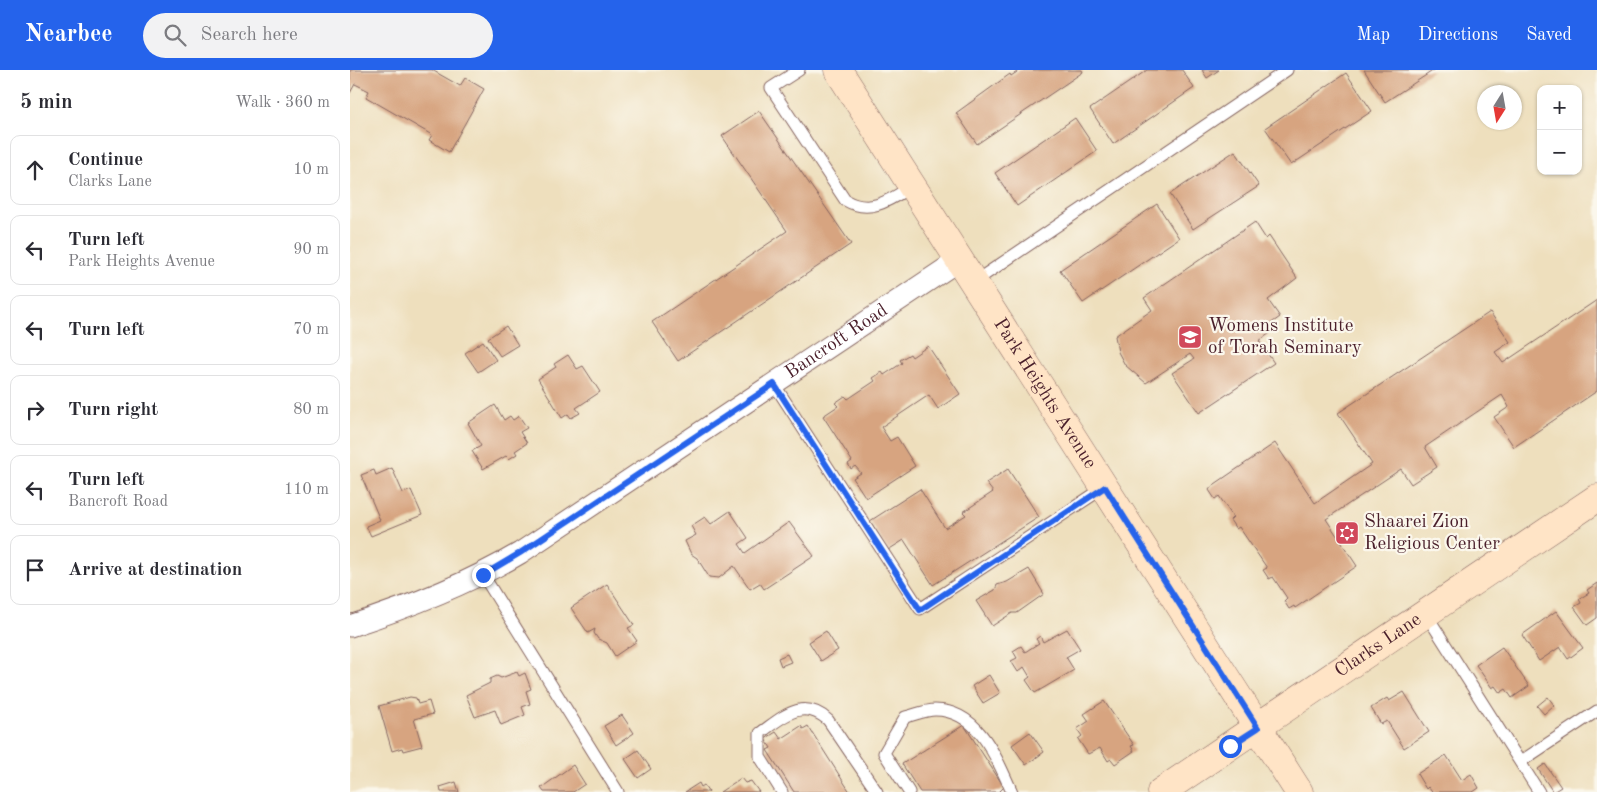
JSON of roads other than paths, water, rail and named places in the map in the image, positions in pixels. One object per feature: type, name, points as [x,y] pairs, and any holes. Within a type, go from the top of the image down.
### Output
[{"type":"main road","name":"Park Heights Avenue","points":[[838,70],[1299,792]]},
{"type":"main road","name":"Clarks Lane","points":[[1161,792],[1597,498]]},
{"type":"street","name":"Bancroft Road","points":[[350,626],[435,596],[483,575],[520,553],[774,384],[967,271]]},
{"type":"lane","points":[[799,70],[771,88],[845,200],[858,208],[875,205],[890,200],[912,186]]},
{"type":"lane","points":[[967,271],[1287,70]]},
{"type":"lane","points":[[774,384],[920,610],[1105,487]]},
{"type":"lane","points":[[483,575],[618,792]]},
{"type":"lane","points":[[1426,614],[1539,792]]},
{"type":"lane","points":[[782,792],[760,757],[760,733],[788,714],[804,708],[818,711],[828,720],[877,792]]},
{"type":"lane","points":[[908,792],[884,753],[905,717],[935,710],[963,716],[994,750],[1012,792]]},
{"type":"lane","points":[[1520,762],[1597,711]]},
{"type":"place","name":"Womens Institute of Torah Seminary","points":[[1190,337]]},
{"type":"place","name":"Shaarei Zion Religious Center","points":[[1347,533]]}]
